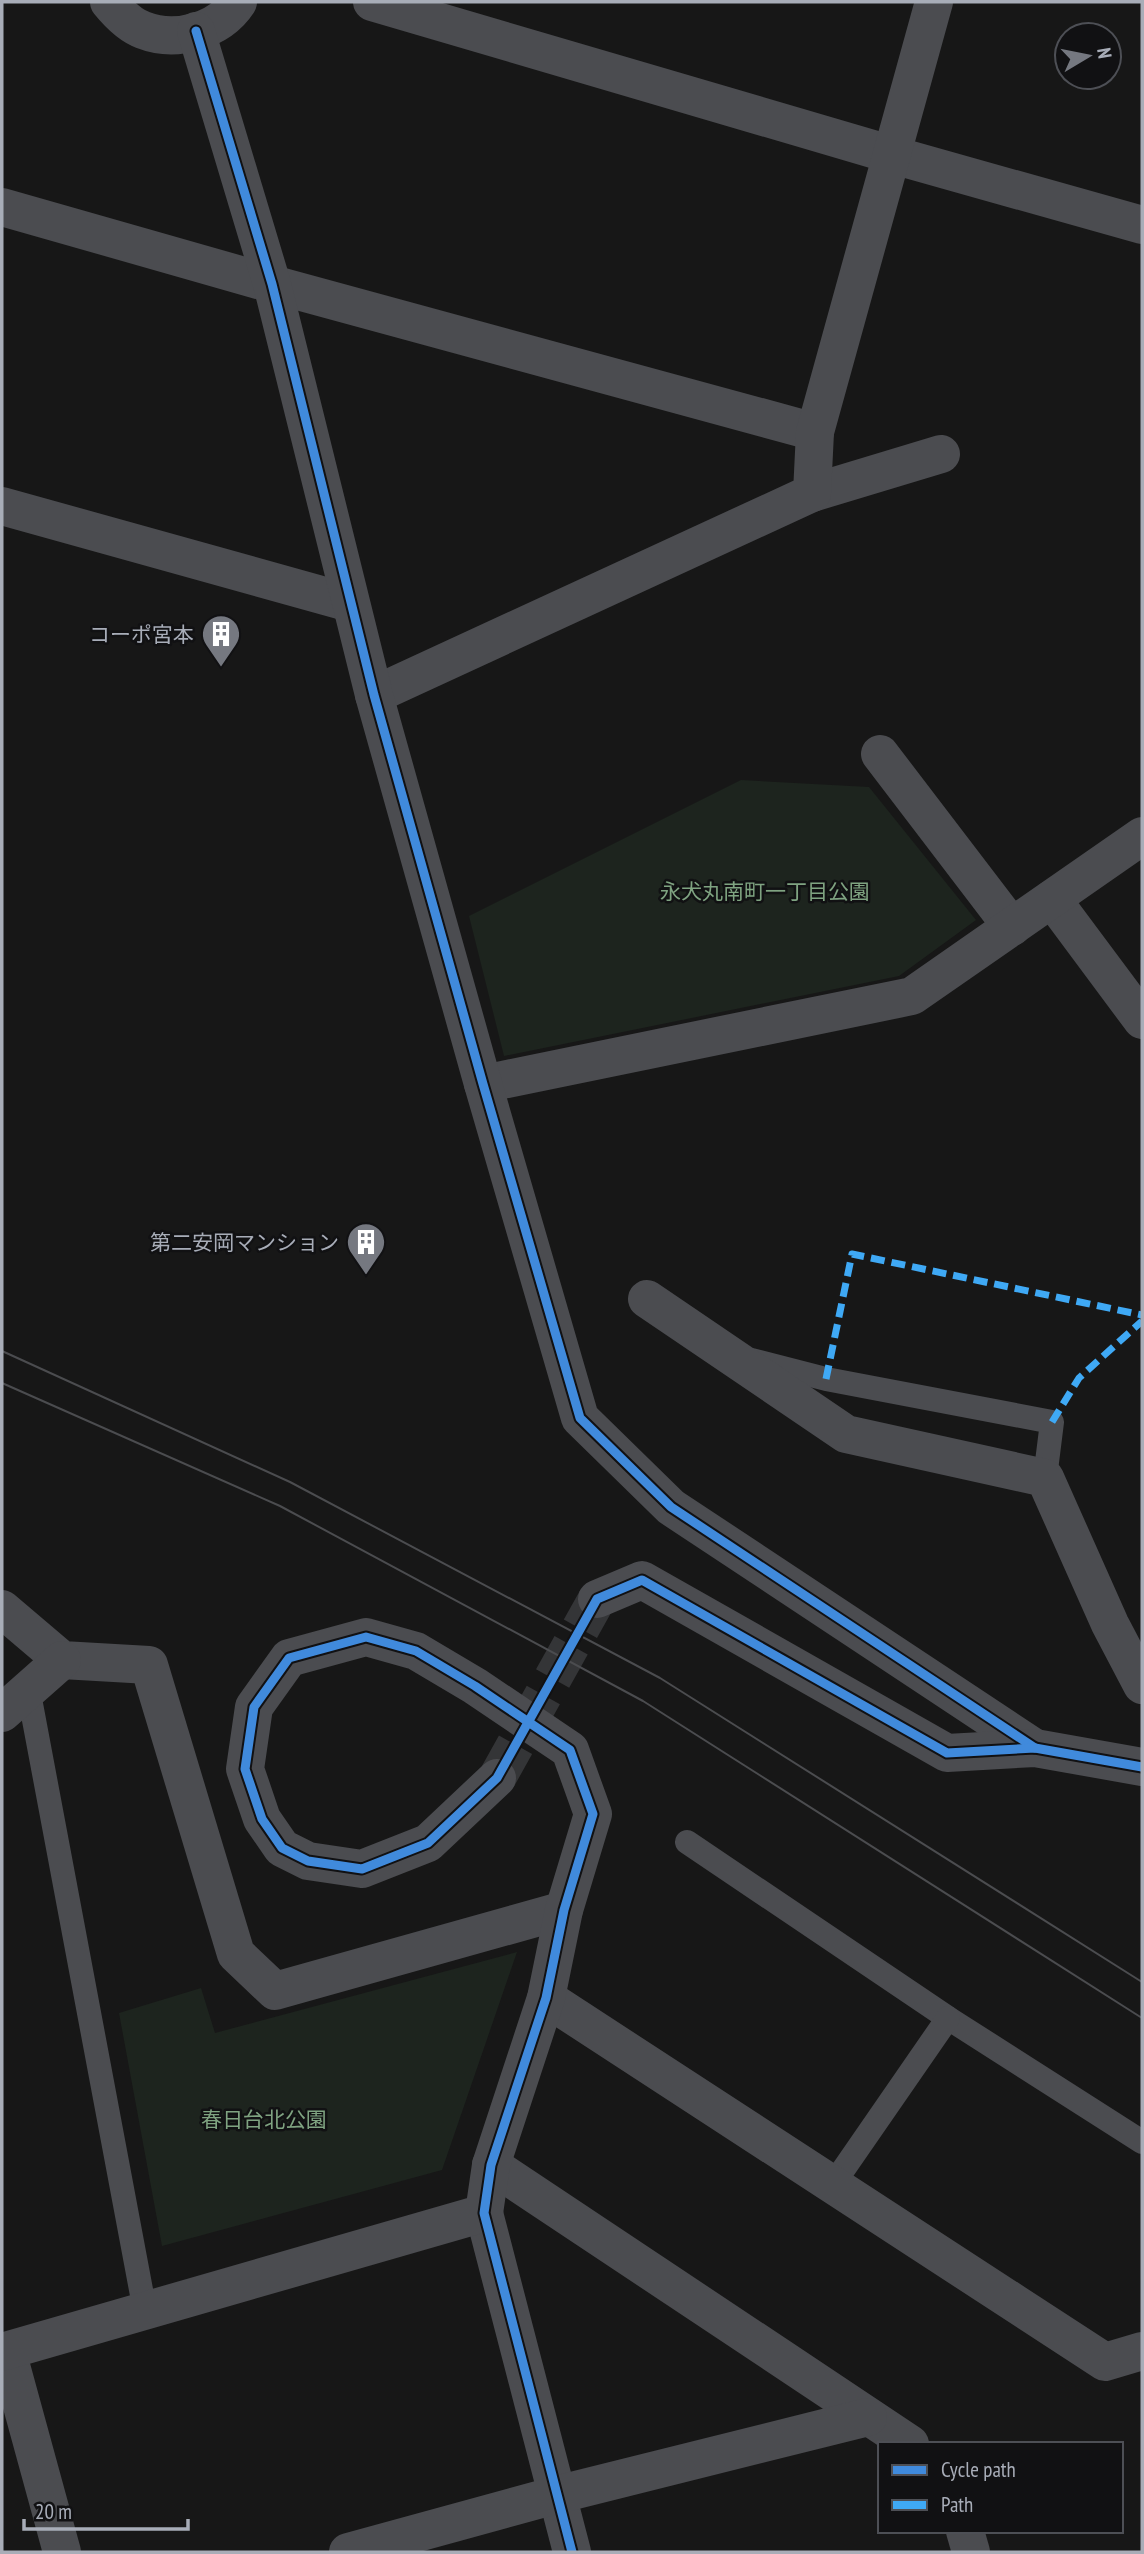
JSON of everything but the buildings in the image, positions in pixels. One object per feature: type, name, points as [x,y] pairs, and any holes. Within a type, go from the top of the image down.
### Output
[{"type":"street","points":[[109,2],[121,16],[142,30],[167,36],[196,32],[215,25],[233,10],[238,2]]},
{"type":"street","points":[[372,2],[1142,225]]},
{"type":"street","points":[[812,493],[815,432],[934,2]]},
{"type":"street","points":[[196,32],[272,284],[374,695],[580,1418],[671,1507],[1035,1748]]},
{"type":"street","points":[[2,207],[272,284],[815,432]]},
{"type":"street","points":[[374,695],[812,493],[941,454]]},
{"type":"street","points":[[2,506],[350,603]]},
{"type":"street","points":[[880,754],[1012,927]]},
{"type":"street","points":[[483,1084],[912,996],[1142,836]]},
{"type":"street","points":[[1052,899],[1142,1020]]},
{"type":"street","points":[[647,1299],[846,1434],[1045,1478],[1110,1625],[1142,1685]]},
{"type":"street","points":[[597,1599],[642,1580],[947,1753],[1035,1748],[1142,1767]]},
{"type":"street","points":[[2,1609],[62,1660],[149,1665],[236,1954],[275,1991],[564,1910]]},
{"type":"street","points":[[497,1778],[428,1843],[362,1869],[308,1861],[282,1848],[262,1819],[245,1769],[254,1707],[289,1658],[366,1637],[416,1651],[570,1750],[593,1814],[564,1910],[546,1998],[491,2165],[484,2213],[572,2552]]},
{"type":"street","points":[[15,1701],[62,1660]]},
{"type":"street","points":[[546,1998],[834,2183],[1105,2362],[1142,2351]]},
{"type":"street","points":[[491,2165],[907,2442]]},
{"type":"street","points":[[62,2552],[4,2351],[484,2213]]},
{"type":"street","points":[[348,2552],[556,2495],[868,2417]]},
{"type":"street","points":[[966,2533],[971,2552]]},
{"type":"lane","points":[[733,1356],[826,1379],[1052,1422],[1045,1478]]},
{"type":"lane","points":[[15,1701],[145,2311]]},
{"type":"lane","points":[[687,1842],[948,2018],[1142,2142]]},
{"type":"lane","points":[[834,2183],[948,2018]]},
{"type":"green space","name":"永犬丸南町一丁目公園","points":[[741,780],[869,787],[976,920],[899,976],[504,1056],[469,916]]},
{"type":"green space","name":"春日台北公園","points":[[517,1952],[442,2170],[162,2246],[119,2013],[201,1988],[215,2033]]},
{"type":"tunnel","points":[[497,1778],[597,1599]]},
{"type":"tram line","points":[[2,1351],[290,1482],[660,1678],[1142,1982]]},
{"type":"tram line","points":[[2,1383],[280,1506],[643,1701],[1142,2018]]},
{"type":"marked path","points":[[826,1379],[852,1254],[1142,1315]]},
{"type":"marked path","points":[[1052,1422],[1079,1378],[1142,1321]]},
{"type":"cycle path","points":[[196,31],[272,284],[374,695],[580,1418],[671,1507],[1035,1748]]},
{"type":"cycle path","points":[[572,2552],[484,2213],[491,2165],[546,1998],[564,1910],[593,1814],[570,1750],[475,1686],[416,1651],[366,1637],[289,1658],[254,1707],[245,1769],[262,1819],[282,1848],[308,1861],[362,1869],[428,1843],[497,1778],[597,1599],[642,1580],[947,1753],[1035,1748],[1142,1767]]},
{"type":"place","name":"コーポ宮本","points":[[221,668]]},
{"type":"place","name":"第二安岡マンション","points":[[366,1276]]}]
